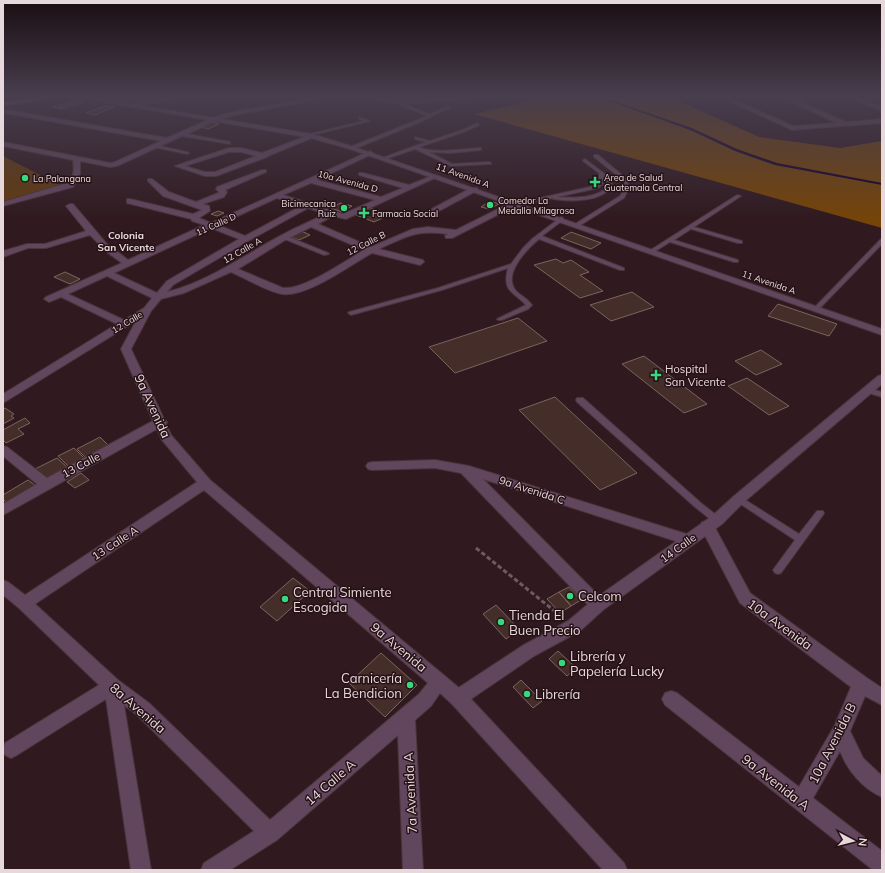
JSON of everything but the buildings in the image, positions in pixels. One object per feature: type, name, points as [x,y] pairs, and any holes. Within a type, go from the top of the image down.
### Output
[{"type":"street","points":[[148,137],[166,140]]},
{"type":"street","points":[[3,144],[110,165],[117,164],[174,137]]},
{"type":"street","points":[[195,137],[228,143]]},
{"type":"street","points":[[265,156],[234,149],[226,150],[178,166],[213,175],[265,156],[306,137]]},
{"type":"street","name":"11 Avenida A","points":[[316,137],[370,153],[882,332]]},
{"type":"street","name":"11 Calle D","points":[[49,299],[370,153]]},
{"type":"street","points":[[3,204],[70,185],[78,174],[76,159]]},
{"type":"street","points":[[197,204],[221,195],[223,192],[220,189],[264,171]]},
{"type":"street","points":[[361,174],[410,188]]},
{"type":"street","points":[[278,196],[343,217],[436,176]]},
{"type":"street","points":[[150,180],[166,194],[205,207],[207,210],[194,217]]},
{"type":"street","name":"10a Avenida D","points":[[309,180],[382,200]]},
{"type":"street","points":[[432,211],[474,190]]},
{"type":"street","points":[[130,201],[194,217],[195,219],[245,239]]},
{"type":"street","points":[[446,237],[515,204]]},
{"type":"street","points":[[70,206],[91,232],[113,254],[128,263]]},
{"type":"street","name":"12 Calle","points":[[3,399],[147,310],[170,283],[245,239],[309,206]]},
{"type":"street","name":"12 Calle A","points":[[158,296],[181,291],[231,269],[284,237],[332,214]]},
{"type":"street","points":[[311,224],[371,250],[420,262]]},
{"type":"street","name":"12 Calle B","points":[[231,269],[281,291],[291,292],[306,287],[371,250],[418,230],[428,228],[455,232]]},
{"type":"street","points":[[3,254],[27,246],[46,246],[91,232]]},
{"type":"street","points":[[108,273],[158,296]]},
{"type":"street","points":[[62,294],[124,324]]},
{"type":"street","name":"9a Avenida","points":[[147,310],[126,349],[161,422],[166,437],[205,483],[458,698],[617,870]]},
{"type":"street","name":"14 Calle","points":[[458,698],[528,651],[574,626],[598,605],[712,523],[882,378]]},
{"type":"street","name":"13 Calle","points":[[3,510],[46,484],[161,422]]},
{"type":"street","points":[[3,450],[46,484]]},
{"type":"street","name":"9a Avenida C","points":[[372,466],[435,464],[465,469],[688,540]]},
{"type":"street","points":[[465,469],[598,605]]},
{"type":"street","name":"13 Calle A","points":[[24,602],[205,483]]},
{"type":"street","name":"10a Avenida","points":[[712,523],[744,598],[861,684],[882,697]]},
{"type":"street","name":"8a Avenida","points":[[3,586],[24,602],[112,686],[143,709],[270,833]]},
{"type":"street","name":"14 Calle A","points":[[211,870],[270,833],[425,700],[439,681]]},
{"type":"street","name":"10a Avenida B","points":[[801,802],[841,731],[861,684]]},
{"type":"street","points":[[11,750],[112,686],[141,870]]},
{"type":"street","name":"9a Avenida A","points":[[671,699],[882,864]]},
{"type":"street","name":"7a Avenida A","points":[[406,716],[414,870]]},
{"type":"street","points":[[841,731],[851,758],[856,765],[882,788]]},
{"type":"lane","points":[[352,148],[380,137]]},
{"type":"lane","points":[[384,158],[446,137]]},
{"type":"lane","points":[[416,138],[430,142]]},
{"type":"lane","points":[[155,146],[187,153]]},
{"type":"lane","points":[[415,148],[451,165],[489,163]]},
{"type":"lane","points":[[422,151],[451,152],[479,149]]},
{"type":"lane","points":[[577,225],[622,197],[626,190],[626,181],[596,156]]},
{"type":"lane","points":[[546,198],[567,199],[597,196],[608,192],[611,186],[608,179],[585,160]]},
{"type":"lane","points":[[515,204],[596,187],[601,184],[601,173]]},
{"type":"lane","points":[[652,251],[739,196]]},
{"type":"lane","points":[[500,319],[526,308],[529,305],[511,289],[508,274],[518,255],[561,219]]},
{"type":"lane","points":[[690,227],[740,242]]},
{"type":"lane","points":[[284,237],[326,254]]},
{"type":"lane","points":[[539,237],[622,269]]},
{"type":"lane","points":[[669,240],[736,261]]},
{"type":"lane","points":[[816,309],[882,241]]},
{"type":"lane","points":[[351,313],[440,289],[512,265]]},
{"type":"lane","points":[[868,390],[882,396]]},
{"type":"lane","points":[[580,400],[698,504],[712,523]]},
{"type":"lane","points":[[740,499],[801,540]]},
{"type":"lane","points":[[778,570],[820,513]]},
{"type":"path","points":[[476,548],[574,626]]},
{"type":"shaded area","points":[[555,137],[758,137],[840,148],[882,141],[882,228]]},
{"type":"shaded area","name":"La Palangana","points":[[3,156],[52,181],[60,185],[3,204]]},
{"type":"waterway","points":[[708,137],[736,150],[776,164],[882,184]]},
{"type":"place","name":"La Palangana","points":[[25,178]]},
{"type":"place","name":"Area de Salud Guatemala Central","points":[[595,182]]},
{"type":"place","name":"Comedor La Medalla Milagrosa","points":[[490,205]]},
{"type":"place","name":"Bicimecanica Ruiz","points":[[344,208]]},
{"type":"place","name":"Farmacia Social","points":[[364,213]]},
{"type":"place","name":"Hospital San Vicente","points":[[656,375]]},
{"type":"place","name":"Celcom","points":[[570,596]]},
{"type":"place","name":"Central Simiente Escogida","points":[[285,599]]},
{"type":"place","name":"Tienda El Buen Precio","points":[[501,622]]},
{"type":"place","name":"Librería y Papelería Lucky","points":[[562,663]]},
{"type":"place","name":"Carnicería La Bendicion","points":[[410,685]]},
{"type":"place","name":"Librería","points":[[527,694]]},
{"type":"district","name":"Colonia San Vicente","points":[[126,240]]}]
